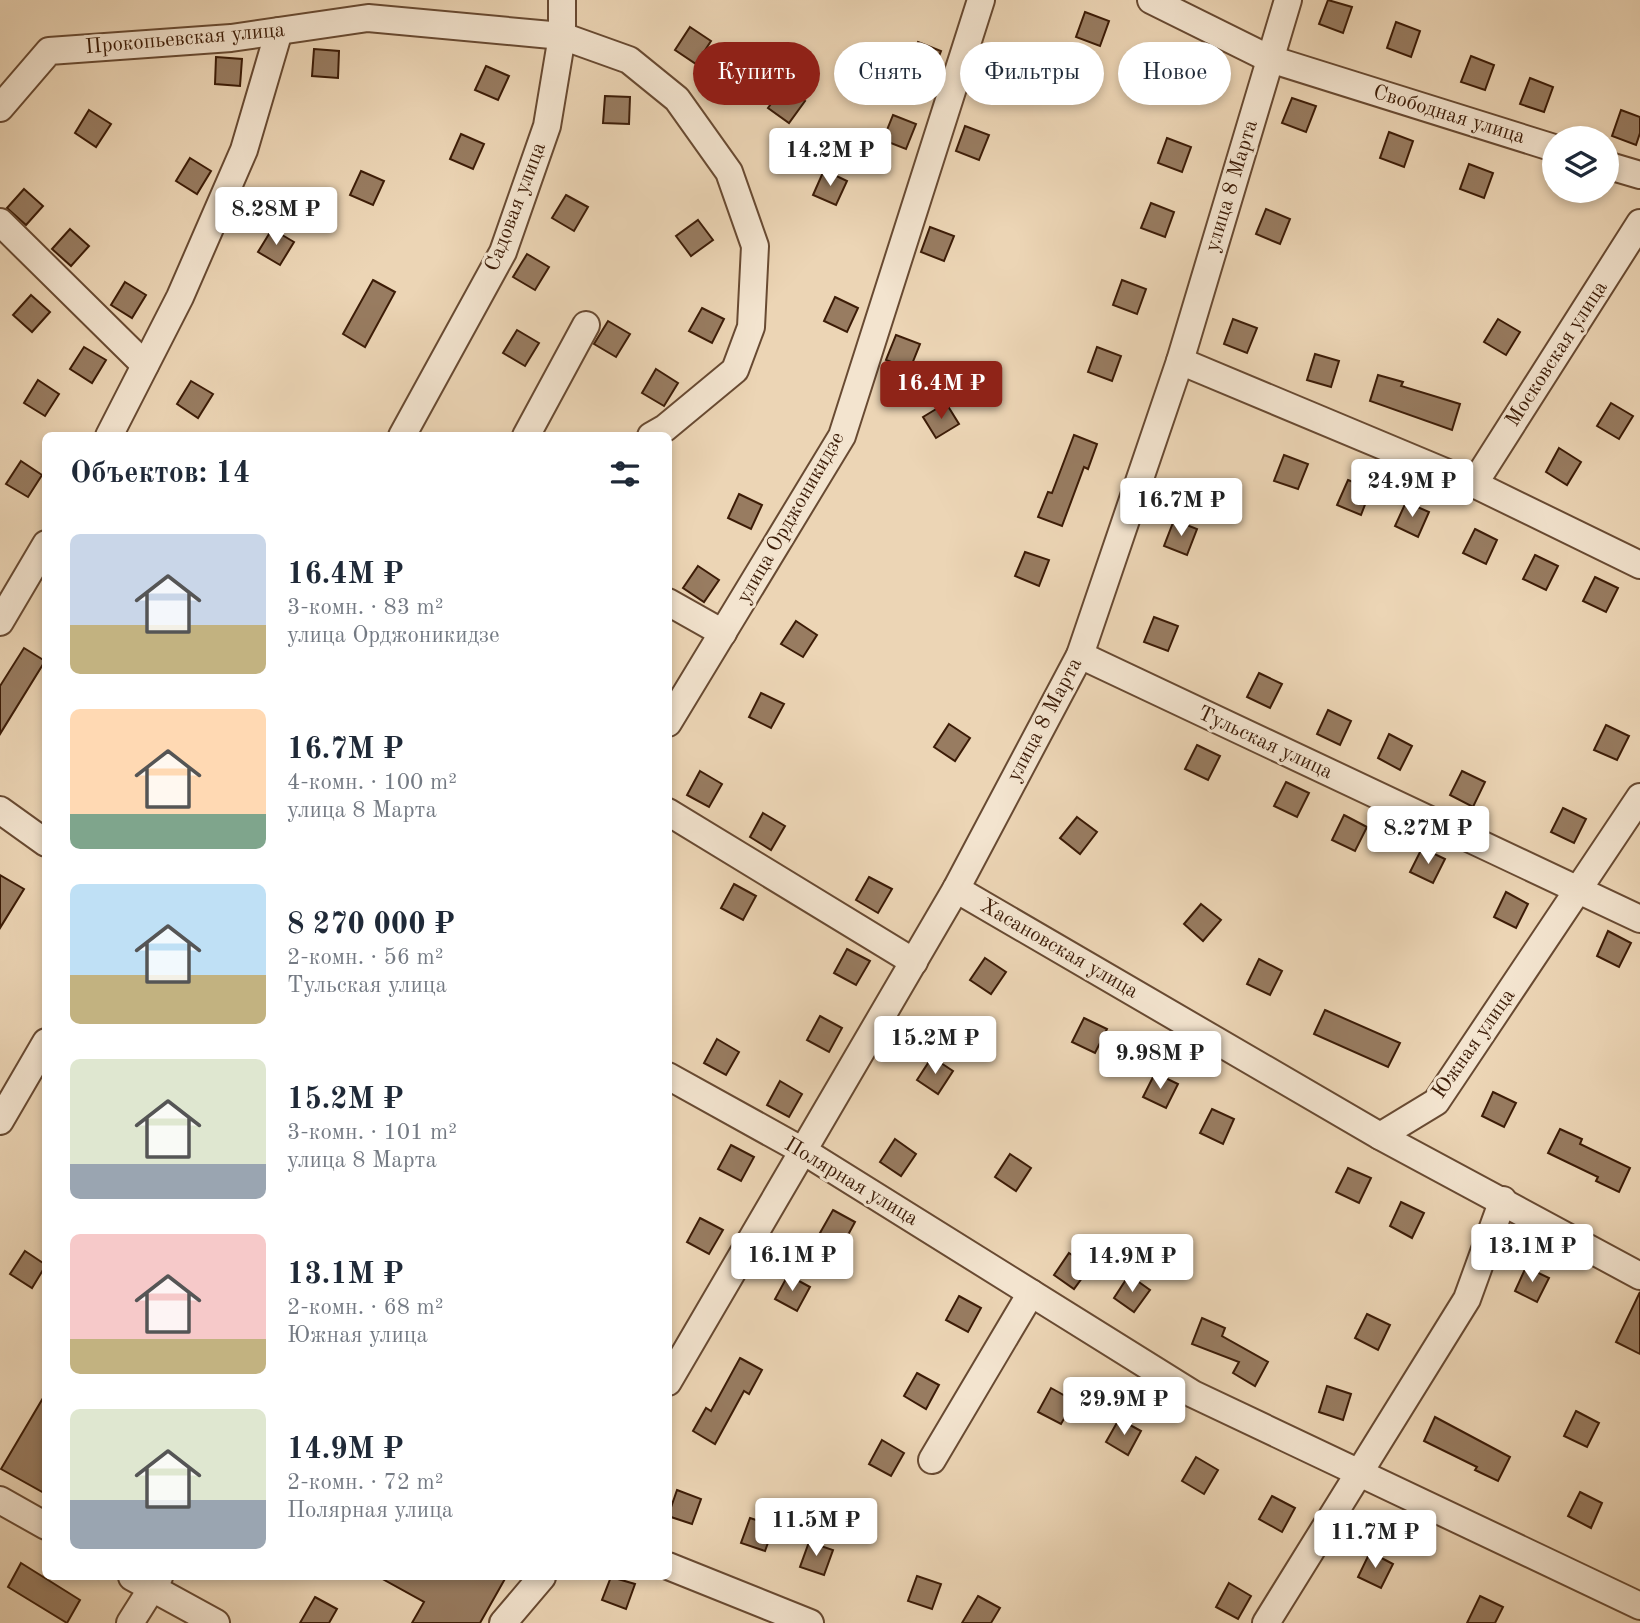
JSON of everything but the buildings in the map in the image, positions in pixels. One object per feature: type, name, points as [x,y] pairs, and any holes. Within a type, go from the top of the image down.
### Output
[{"type":"street","name":"Садовая улица","points":[[404,432],[503,252],[547,126],[562,36],[562,0]]},
{"type":"street","name":"улица Орджоникидзе","points":[[672,716],[842,436],[981,0]]},
{"type":"street","name":"Свободная улица","points":[[1151,0],[1270,59],[1542,144]]},
{"type":"street","name":"улица 8 Марта","points":[[672,1375],[805,1152],[956,889],[1080,655],[1180,361],[1288,0]]},
{"type":"street","name":"Прокопьевская улица","points":[[0,108],[49,51],[231,38],[369,18],[562,36],[629,60],[677,99],[729,172],[755,246],[751,327],[735,370],[658,432]]},
{"type":"street","points":[[111,432],[180,297],[244,150],[279,31]]},
{"type":"street","points":[[1619,169],[1640,175]]},
{"type":"street","points":[[0,222],[145,365]]},
{"type":"street","name":"Московская улица","points":[[1474,484],[1640,223]]},
{"type":"street","points":[[528,432],[586,325]]},
{"type":"street","points":[[1180,361],[1474,484],[1640,565]]},
{"type":"street","points":[[0,622],[42,551]]},
{"type":"street","points":[[672,604],[723,633]]},
{"type":"street","name":"Тульская улица","points":[[1080,655],[1640,919]]},
{"type":"street","name":"Южная улица","points":[[1380,1136],[1436,1102],[1640,797]]},
{"type":"street","points":[[0,810],[42,840]]},
{"type":"street","points":[[672,814],[914,962]]},
{"type":"street","name":"Хасановская улица","points":[[956,889],[1380,1136]]},
{"type":"street","points":[[0,1121],[42,1049]]},
{"type":"street","name":"Полярная улица","points":[[672,1078],[805,1152],[1193,1394],[1640,1606]]},
{"type":"street","points":[[1380,1136],[1640,1276]]},
{"type":"street","points":[[1266,1623],[1361,1474],[1467,1299],[1503,1200]]},
{"type":"street","points":[[932,1460],[1031,1293]]},
{"type":"street","points":[[0,1500],[42,1525]]},
{"type":"street","points":[[672,1568],[810,1623]]},
{"type":"street","points":[[503,1623],[539,1580]]},
{"type":"street","points":[[130,1623],[148,1581],[216,1623]]}]
